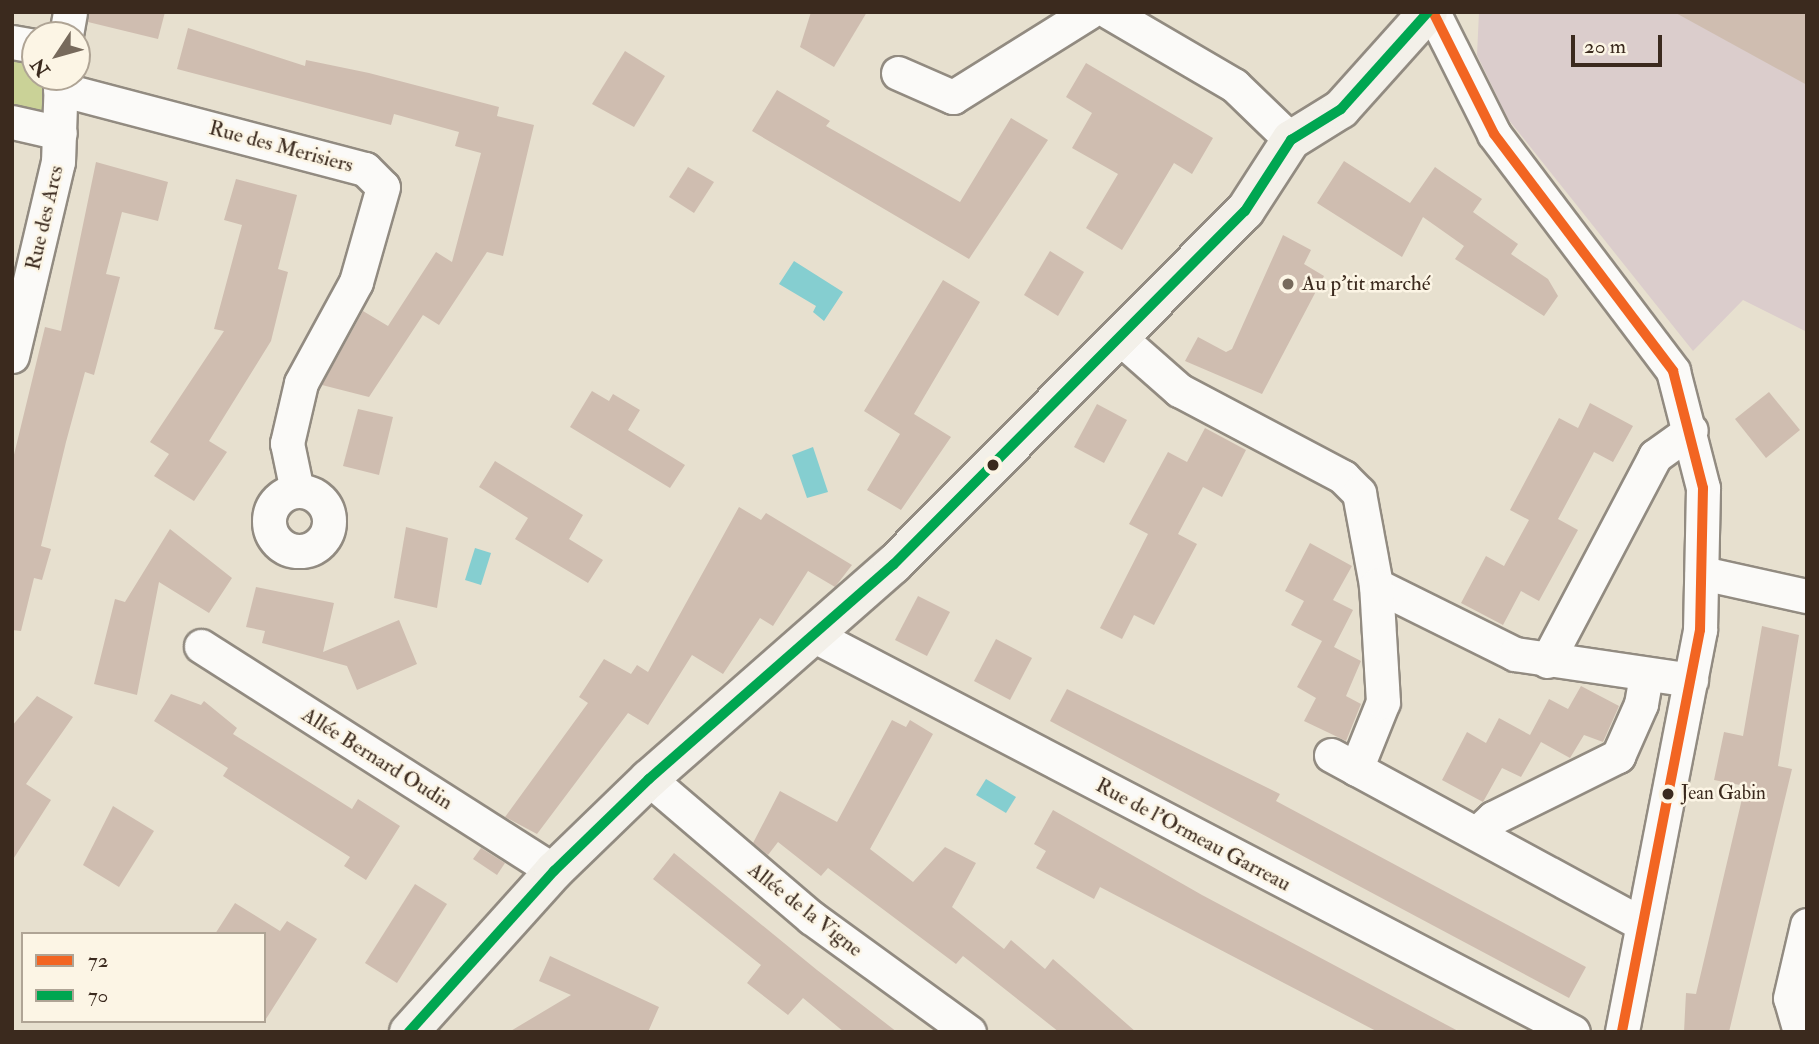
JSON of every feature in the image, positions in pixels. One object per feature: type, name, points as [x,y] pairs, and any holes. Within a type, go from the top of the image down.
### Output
[{"type":"street","points":[[898,73],[953,97],[1089,12]]},
{"type":"street","points":[[1109,12],[1234,85],[1291,140]]},
{"type":"street","points":[[409,1032],[554,871],[649,779],[815,636],[1120,338],[1245,211],[1291,140],[1341,109],[1427,12]]},
{"type":"street","points":[[1433,12],[1494,134],[1666,360],[1691,430],[1703,488],[1702,573],[1691,680],[1641,923],[1622,1032]]},
{"type":"street","name":"Rue des Arcs","points":[[12,356],[60,133],[61,91]]},
{"type":"street","name":"Rue des Merisiers","points":[[89,91],[365,169],[383,187],[356,282],[301,383],[287,443],[297,491]]},
{"type":"street","points":[[12,122],[60,133]]},
{"type":"street","points":[[1120,338],[1180,390],[1343,477],[1359,493],[1376,585],[1383,702],[1344,762],[1641,923]]},
{"type":"street","points":[[1547,661],[1655,456],[1691,430]]},
{"type":"street","points":[[1702,573],[1807,596]]},
{"type":"street","points":[[1376,585],[1515,654],[1547,661],[1691,680]]},
{"type":"street","name":"Rue de l'Ormeau Garreau","points":[[815,636],[1573,1032]]},
{"type":"street","name":"Allée Bernard Oudin","points":[[201,646],[554,871]]},
{"type":"street","points":[[1477,833],[1493,818],[1618,756],[1642,704],[1646,675]]},
{"type":"street","name":"Allée de la Vigne","points":[[649,779],[802,909],[969,1032]]},
{"type":"street","points":[[1801,1032],[1790,998],[1807,925]]},
{"type":"shaded area","points":[[1479,12],[1807,12],[1807,332],[1743,300],[1693,351],[1508,119],[1477,55]]},
{"type":"green space","points":[[12,51],[21,52],[21,91],[45,91],[43,110],[36,116],[12,115]]},
{"type":"water","points":[[794,261],[843,292],[824,321],[813,312],[816,306],[779,284]]},
{"type":"water","points":[[813,447],[828,492],[807,498],[792,455]]},
{"type":"water","points":[[475,548],[491,553],[481,585],[465,580]]},
{"type":"water","points":[[986,779],[1016,797],[1006,813],[976,795]]},
{"type":"building","points":[[89,12],[165,12],[158,39],[88,21]]},
{"type":"building","points":[[811,12],[867,12],[834,67],[800,47]]},
{"type":"building","points":[[1674,12],[1807,12],[1807,85]]},
{"type":"building","points":[[188,28],[305,66],[306,60],[369,73],[499,107],[497,116],[534,125],[503,256],[487,252],[439,325],[423,315],[369,397],[322,385],[363,311],[388,326],[436,252],[452,262],[481,153],[455,146],[459,132],[394,114],[391,125],[177,69]]},
{"type":"building","points":[[625,51],[665,76],[634,127],[592,104]]},
{"type":"building","points":[[1086,63],[1213,138],[1192,174],[1174,163],[1122,250],[1086,228],[1118,174],[1072,148],[1092,113],[1066,97]]},
{"type":"building","points":[[777,90],[830,121],[826,126],[960,202],[1011,118],[1048,140],[969,259],[752,131]]},
{"type":"building","points":[[1344,161],[1410,203],[1435,167],[1482,199],[1473,212],[1518,244],[1511,254],[1548,279],[1558,296],[1544,316],[1455,259],[1464,246],[1423,217],[1402,257],[1317,203]]},
{"type":"building","points":[[96,162],[168,182],[158,221],[122,212],[106,274],[120,277],[94,375],[85,372],[66,442],[41,546],[51,549],[42,580],[34,578],[21,631],[12,630],[12,463],[45,327],[61,331]]},
{"type":"building","points":[[688,167],[714,182],[694,213],[669,197]]},
{"type":"building","points":[[236,179],[297,195],[278,269],[288,272],[271,341],[209,441],[227,452],[194,501],[154,476],[169,454],[150,442],[224,331],[214,329],[242,225],[224,220]]},
{"type":"building","points":[[1283,235],[1311,250],[1304,264],[1324,276],[1262,394],[1185,361],[1198,337],[1226,352],[1232,349]]},
{"type":"building","points":[[1050,251],[1084,272],[1058,316],[1024,295]]},
{"type":"building","points":[[943,280],[980,302],[914,414],[951,437],[901,510],[867,490],[900,434],[864,411]]},
{"type":"building","points":[[592,391],[609,401],[613,394],[640,410],[628,430],[685,465],[670,488],[570,427]]},
{"type":"building","points":[[1769,392],[1800,430],[1766,458],[1735,419]]},
{"type":"building","points":[[1590,403],[1633,426],[1613,462],[1594,452],[1558,519],[1578,530],[1539,601],[1521,591],[1503,625],[1461,603],[1486,556],[1504,566],[1529,520],[1510,510],[1559,418],[1578,428]]},
{"type":"building","points":[[1097,404],[1127,420],[1104,463],[1074,447]]},
{"type":"building","points":[[358,409],[393,417],[379,475],[343,466]]},
{"type":"building","points":[[1205,428],[1246,450],[1222,497],[1203,487],[1178,534],[1197,544],[1154,625],[1134,615],[1122,639],[1100,628],[1148,534],[1129,524],[1168,452],[1187,462]]},
{"type":"building","points":[[495,461],[583,515],[569,539],[603,560],[588,583],[515,539],[528,518],[479,487]]},
{"type":"building","points":[[739,507],[761,520],[766,513],[852,565],[835,587],[808,571],[773,626],[760,618],[723,674],[692,655],[648,725],[628,713],[537,834],[505,817],[588,703],[579,697],[604,659],[631,674],[637,665],[648,672]]},
{"type":"building","points":[[406,527],[448,538],[437,608],[394,598]]},
{"type":"building","points":[[170,529],[232,578],[209,613],[159,582],[137,695],[94,684],[115,599],[125,602]]},
{"type":"building","points":[[1310,543],[1352,566],[1333,600],[1353,610],[1334,647],[1361,661],[1346,696],[1361,704],[1346,741],[1304,721],[1316,698],[1297,687],[1322,641],[1291,625],[1304,601],[1285,591]]},
{"type":"building","points":[[256,587],[334,603],[323,652],[399,620],[417,664],[357,690],[347,666],[262,643],[265,631],[246,627]]},
{"type":"building","points":[[918,596],[950,612],[927,656],[895,640]]},
{"type":"building","points":[[1762,626],[1799,635],[1778,766],[1792,769],[1729,1032],[1684,1032],[1686,993],[1696,994],[1745,786],[1714,780],[1724,732],[1743,736]]},
{"type":"building","points":[[996,639],[1032,658],[1010,700],[974,681]]},
{"type":"building","points":[[1581,686],[1619,706],[1603,742],[1584,735],[1570,758],[1541,742],[1521,777],[1502,768],[1483,802],[1442,780],[1467,732],[1486,743],[1499,718],[1530,735],[1549,699],[1568,709]]},
{"type":"building","points":[[1067,689],[1280,794],[1276,801],[1586,967],[1569,998],[1050,721]]},
{"type":"building","points":[[171,694],[201,705],[204,701],[237,728],[233,734],[352,809],[358,799],[400,826],[366,880],[344,866],[350,857],[223,776],[228,768],[154,721]]},
{"type":"building","points":[[37,696],[73,717],[26,784],[51,800],[12,861],[12,726]]},
{"type":"building","points":[[892,720],[906,727],[910,720],[933,734],[870,849],[913,882],[945,847],[976,863],[952,907],[1004,949],[1011,940],[1045,969],[1053,959],[1136,1032],[1059,1032],[963,956],[956,964],[828,868],[821,876],[778,842],[768,855],[753,843],[780,791],[837,822]]},
{"type":"building","points":[[113,806],[154,831],[119,887],[83,865]]},
{"type":"building","points":[[1053,810],[1202,895],[1460,1032],[1378,1032],[1100,887],[1094,899],[1036,868],[1046,851],[1034,844]]},
{"type":"building","points":[[481,848],[505,863],[497,875],[473,859]]},
{"type":"building","points":[[674,853],[897,1032],[844,1032],[803,998],[788,1015],[747,983],[761,965],[653,879]]},
{"type":"building","points":[[415,884],[447,904],[397,983],[365,963]]},
{"type":"building","points":[[235,903],[280,931],[287,921],[317,939],[266,1019],[266,932],[216,932]]},
{"type":"building","points":[[550,956],[659,1007],[648,1032],[509,1032],[571,995],[539,981]]},
{"type":"transit line","name":"70","points":[[409,1032],[554,871],[649,779],[893,565],[1245,211],[1291,140],[1341,109],[1428,12]]},
{"type":"transit line","name":"72","points":[[1433,12],[1494,134],[1673,371],[1703,488],[1700,630],[1622,1032]]},
{"type":"place","name":"Au p'tit marché","points":[[1288,284]]},
{"type":"place","name":"Jean Gabin","points":[[1668,794]]}]
